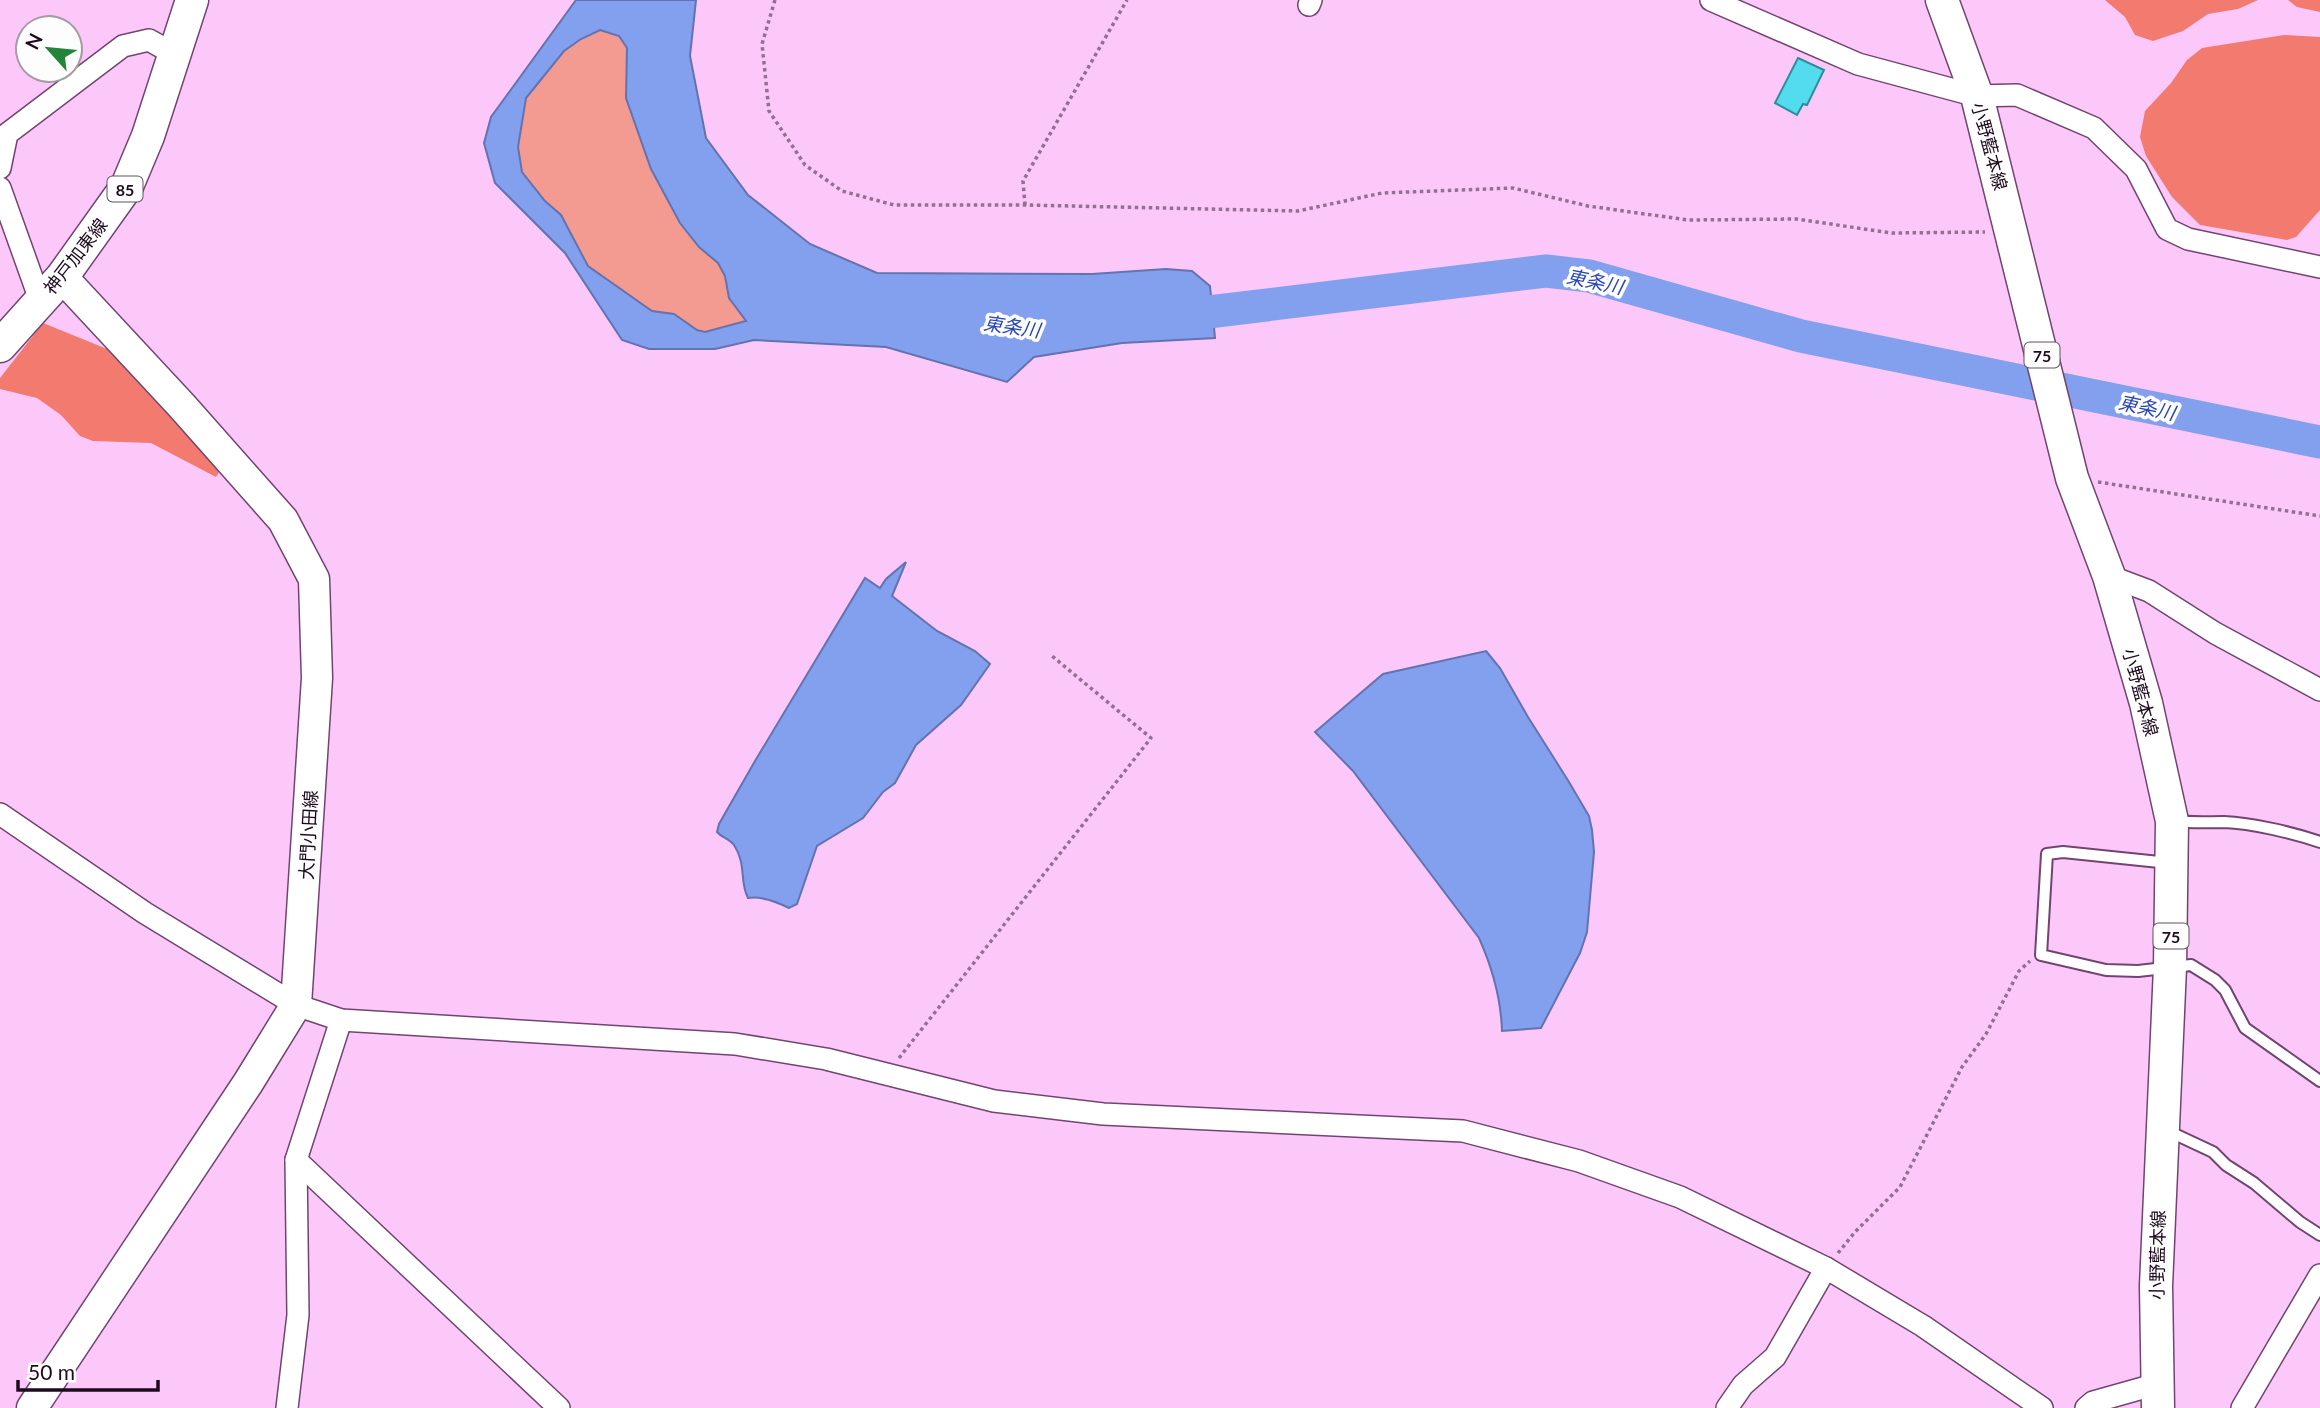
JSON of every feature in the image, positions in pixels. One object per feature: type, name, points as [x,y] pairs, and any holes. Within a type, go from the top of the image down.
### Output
[{"type":"main road","name":"神戸加東線","points":[[0,346],[62,277],[127,186],[148,136],[192,0]]},
{"type":"main road","name":"小野藍本線","points":[[1942,0],[1977,96],[2072,478],[2109,576],[2146,703],[2172,821],[2171,967],[2156,1286],[2157,1396]]},
{"type":"main road","name":"大門小田線","points":[[32,1408],[248,1083],[296,1005],[317,678],[314,579],[283,520],[62,277]]},
{"type":"street","points":[[1711,0],[1858,64],[1977,96],[2017,95],[2094,128],[2136,169],[2166,229],[2188,239],[2320,267]]},
{"type":"street","points":[[0,168],[7,134],[123,46],[149,40],[174,54]]},
{"type":"street","points":[[0,188],[40,300]]},
{"type":"street","points":[[2109,576],[2149,591],[2215,634],[2320,690]]},
{"type":"street","points":[[0,814],[145,913],[296,1005],[341,1020],[735,1044],[827,1059],[994,1101],[1103,1114],[1463,1131],[1579,1161],[1680,1197],[1826,1268],[1923,1326],[2042,1408]]},
{"type":"street","points":[[287,1408],[298,1315],[296,1160],[341,1020]]},
{"type":"street","points":[[296,1160],[558,1408]]},
{"type":"street","points":[[1727,1408],[1743,1385],[1775,1357],[1826,1268]]},
{"type":"street","points":[[2242,1408],[2320,1275]]},
{"type":"street","points":[[2086,1408],[2093,1402],[2157,1396]]},
{"type":"lane","points":[[2172,821],[2192,824],[2227,822],[2298,834],[2320,842]]},
{"type":"lane","points":[[2172,863],[2063,852],[2047,854],[2040,956],[2106,970],[2138,971],[2191,965],[2225,990],[2245,1028],[2320,1081]]},
{"type":"lane","points":[[2163,1128],[2213,1152],[2226,1165],[2320,1235]]},
{"type":"path","points":[[775,0],[762,44],[769,111],[806,164],[842,191],[894,205],[1298,211],[1382,193],[1513,188],[1588,206],[1688,220],[1796,219],[1892,233],[2012,232]]},
{"type":"path","points":[[1026,205],[1023,181],[1126,0]]},
{"type":"path","points":[[2072,478],[2320,516]]},
{"type":"path","points":[[886,1075],[1151,738],[1052,656]]},
{"type":"path","points":[[1826,1268],[1855,1232],[1900,1187],[1962,1067],[1986,1034],[2018,971],[2040,956]]},
{"type":"shaded area","points":[[2105,0],[2258,0],[2238,9],[2208,14],[2183,31],[2153,41],[2135,35],[2125,17]]},
{"type":"shaded area","points":[[2288,0],[2320,0],[2320,12],[2297,7]]},
{"type":"shaded area","points":[[600,30],[619,36],[627,48],[626,98],[699,247],[718,262],[725,276],[729,298],[747,321],[705,332],[674,314],[652,311],[588,266],[561,215],[545,201],[522,172],[518,147],[526,98],[564,51]]},
{"type":"shaded area","points":[[2284,35],[2320,37],[2320,210],[2296,237],[2287,240],[2200,225],[2172,197],[2146,156],[2140,137],[2145,111],[2171,83],[2187,60],[2202,48]]},
{"type":"shaded area","points":[[43,323],[112,351],[224,464],[216,477],[151,443],[93,441],[80,436],[61,415],[37,398],[0,389],[0,378]]},
{"type":"water","points":[[576,0],[696,0],[690,56],[706,138],[748,195],[810,244],[877,273],[1092,274],[1166,269],[1192,271],[1210,286],[1215,338],[1122,343],[1034,357],[1007,382],[886,347],[754,340],[715,349],[649,349],[622,340],[565,253],[495,183],[484,143],[491,117]],"holes":[[[600,30],[619,36],[627,48],[626,98],[651,169],[680,223],[699,247],[718,263],[725,276],[729,298],[746,321],[705,332],[697,330],[674,314],[652,311],[588,266],[561,215],[545,201],[522,172],[518,147],[526,98],[564,51],[581,39]]]},
{"type":"water","points":[[906,562],[892,596],[937,631],[975,651],[990,664],[961,705],[916,745],[895,783],[883,792],[863,818],[817,846],[797,904],[789,908],[769,900],[748,898],[738,852],[732,843],[717,832],[719,824],[865,578],[880,588],[886,579]]},
{"type":"water","points":[[1486,651],[1500,668],[1569,782],[1589,816],[1592,830],[1594,852],[1587,932],[1580,953],[1541,1028],[1502,1031],[1495,983],[1479,938],[1353,771],[1315,732],[1383,674]]},
{"type":"building","points":[[1798,58],[1824,70],[1807,105],[1803,104],[1797,115],[1775,103]]},
{"type":"waterway","name":"東条川","points":[[1167,317],[1546,271],[1589,276],[1801,336],[2320,442]]}]
